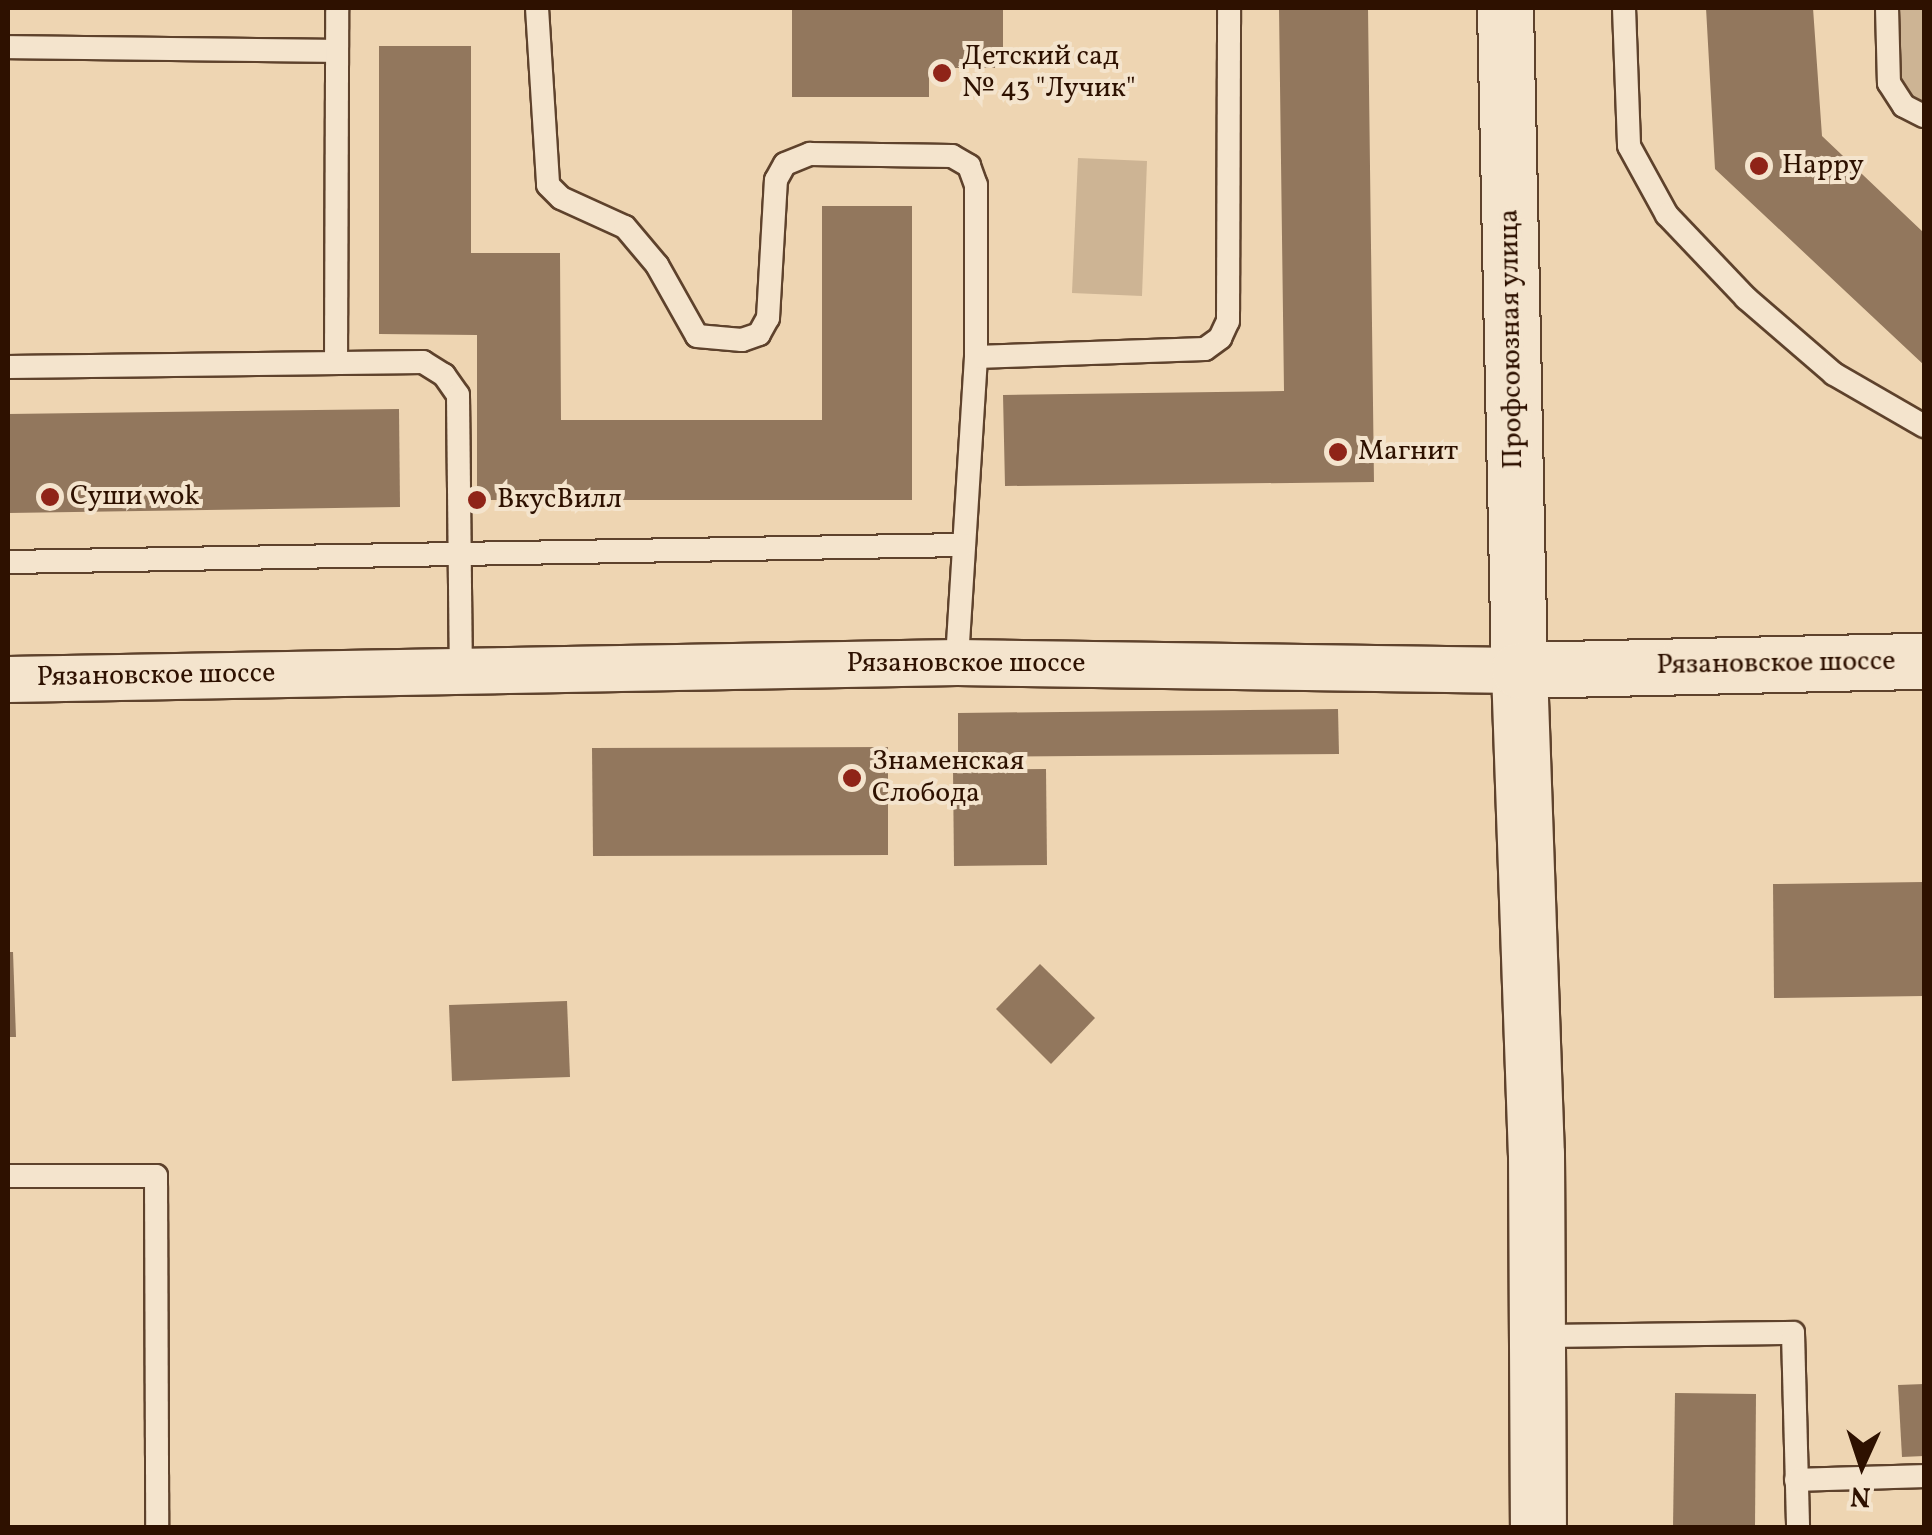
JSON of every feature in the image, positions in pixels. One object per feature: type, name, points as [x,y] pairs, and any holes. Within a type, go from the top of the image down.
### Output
[{"type":"main road","name":"Профсоюзная улица","points":[[1504,8],[1538,1528]]},
{"type":"main road","name":"Рязановское шоссе","points":[[1519,670],[1924,661]]},
{"type":"street","name":"Рязановское шоссе","points":[[8,679],[957,662],[1519,670]]},
{"type":"lane","points":[[336,361],[332,51],[337,8]]},
{"type":"lane","points":[[537,8],[548,185],[561,198],[624,226],[657,265],[697,336],[742,340],[759,334],[768,318],[776,180],[784,164],[810,154],[952,156],[969,166],[976,186],[976,357],[957,662]]},
{"type":"lane","points":[[976,357],[1205,348],[1220,338],[1228,321],[1228,8]]},
{"type":"lane","points":[[1624,8],[1629,146],[1667,214],[1746,298],[1834,374],[1924,426]]},
{"type":"lane","points":[[1887,8],[1889,83],[1904,106],[1924,116]]},
{"type":"lane","points":[[8,46],[332,51]]},
{"type":"lane","points":[[8,368],[423,362],[458,395],[461,670]]},
{"type":"lane","points":[[8,562],[964,544]]},
{"type":"lane","points":[[8,1176],[156,1176],[157,1528]]},
{"type":"lane","points":[[1536,1336],[1794,1334],[1798,1528]]},
{"type":"lane","points":[[1796,1480],[1924,1476]]},
{"type":"shaded area","points":[[1898,8],[1924,8],[1924,110],[1899,83]]},
{"type":"shaded area","points":[[1078,158],[1147,161],[1142,296],[1072,293]]},
{"type":"building","points":[[792,8],[1003,8],[1003,68],[929,68],[929,97],[792,97]]},
{"type":"building","points":[[1279,8],[1368,8],[1374,482],[1005,486],[1003,395],[1284,391]]},
{"type":"building","points":[[1706,8],[1813,8],[1822,136],[1924,233],[1924,365],[1715,169]]},
{"type":"building","points":[[379,46],[471,46],[471,253],[560,253],[561,420],[822,420],[822,206],[912,206],[912,500],[477,500],[477,335],[379,334]]},
{"type":"building","points":[[399,409],[400,507],[8,513],[8,414]]},
{"type":"building","points":[[1338,709],[1339,754],[958,757],[958,713]]},
{"type":"building","points":[[888,747],[888,855],[593,856],[592,748]]},
{"type":"building","points":[[1046,769],[1047,865],[954,866],[953,770]]},
{"type":"building","points":[[1924,882],[1924,996],[1774,998],[1773,884]]},
{"type":"building","points":[[8,952],[13,952],[16,1037],[8,1037]]},
{"type":"building","points":[[1040,964],[1095,1018],[1051,1064],[996,1009]]},
{"type":"building","points":[[567,1001],[570,1077],[452,1081],[449,1005]]},
{"type":"building","points":[[1924,1384],[1924,1456],[1902,1457],[1898,1385]]},
{"type":"building","points":[[1675,1393],[1756,1394],[1755,1528],[1673,1528]]},
{"type":"place","name":"Детский сад № 43 \"Лучик\"","points":[[942,73]]},
{"type":"place","name":"Happy","points":[[1759,166]]},
{"type":"place","name":"Магнит","points":[[1338,452]]},
{"type":"place","name":"Суши wok","points":[[50,497]]},
{"type":"place","name":"ВкусВилл","points":[[477,500]]},
{"type":"place","name":"Знаменская Слобода","points":[[852,778]]}]
